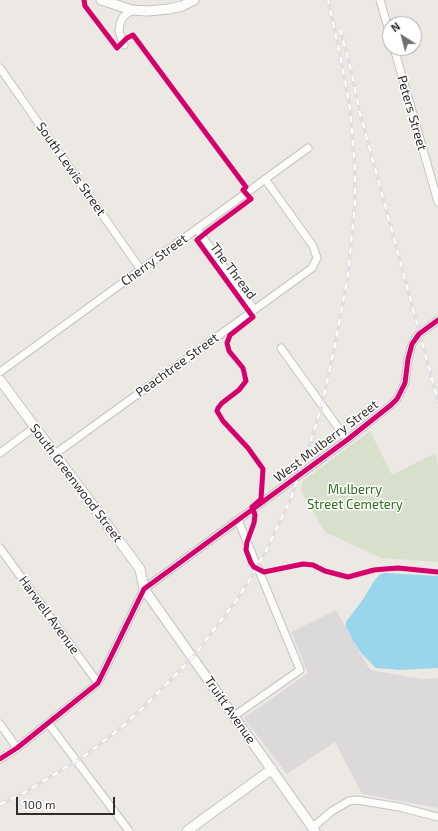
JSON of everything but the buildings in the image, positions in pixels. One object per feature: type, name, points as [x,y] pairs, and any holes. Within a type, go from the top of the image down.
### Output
[{"type":"street","points":[[101,0],[132,10],[147,11],[182,6],[194,0]]},
{"type":"street","points":[[380,0],[384,16]]},
{"type":"street","points":[[124,45],[120,31],[120,24],[123,17],[132,10]]},
{"type":"street","name":"Peters Street","points":[[396,56],[438,202]]},
{"type":"street","name":"South Lewis Street","points":[[1,70],[141,270]]},
{"type":"street","name":"Cherry Street","points":[[0,372],[308,148]]},
{"type":"street","name":"Peachtree Street","points":[[55,454],[312,268],[317,258],[313,246],[266,179]]},
{"type":"street","points":[[197,228],[254,309]]},
{"type":"street","name":"West Mulberry Street","points":[[0,760],[98,683],[144,589],[347,440],[397,399],[405,383],[408,359],[412,344],[419,334],[438,320]]},
{"type":"street","points":[[280,348],[347,440]]},
{"type":"street","name":"South Greenwood Street","points":[[0,380],[140,568],[144,589]]},
{"type":"street","points":[[0,453],[35,427]]},
{"type":"street","points":[[234,716],[300,670],[238,520]]},
{"type":"street","name":"Harwell Avenue","points":[[0,548],[98,683]]},
{"type":"street","name":"Truitt Avenue","points":[[144,589],[272,769],[313,830]]},
{"type":"street","points":[[48,723],[129,831]]},
{"type":"street","points":[[0,724],[17,748]]},
{"type":"street","points":[[187,831],[272,769]]},
{"type":"street","points":[[313,830],[332,811],[349,801],[357,800],[399,807],[438,817]]},
{"type":"shaded area","points":[[336,610],[370,670],[422,679],[438,678],[438,808],[362,794],[335,742],[287,774],[244,718],[308,673],[291,632]]},
{"type":"green space","name":"Mulberry Street Cemetery","points":[[370,431],[392,475],[435,453],[438,464],[438,562],[381,558],[325,532],[301,491],[303,481]]},
{"type":"water","points":[[380,574],[438,576],[438,668],[400,670],[376,668],[362,654],[354,642],[346,627],[346,622],[364,598],[374,581]]},
{"type":"railway","points":[[0,804],[22,794],[83,757],[118,730],[145,706],[193,657],[249,581],[267,549],[291,498],[322,405],[348,275],[355,203],[355,169],[350,108],[328,0]]},
{"type":"railway","points":[[340,29],[352,74],[360,113],[438,401]]},
{"type":"cycle path","name":"The Thread","points":[[84,0],[85,6],[117,48],[127,38],[133,35],[246,187],[243,190],[251,199],[197,240],[253,317],[230,335],[227,343],[229,351],[243,368],[246,381],[239,390],[222,403],[217,411],[223,421],[248,448],[263,469],[261,499],[252,507],[255,515],[254,523],[247,542],[246,550],[251,563],[254,567],[264,572],[303,564],[313,565],[325,571],[348,577],[374,570],[398,568],[438,572]]},
{"type":"cycle path","points":[[0,759],[17,748],[98,683],[144,589],[347,440],[397,399],[405,383],[408,359],[412,344],[419,334],[438,320]]}]
